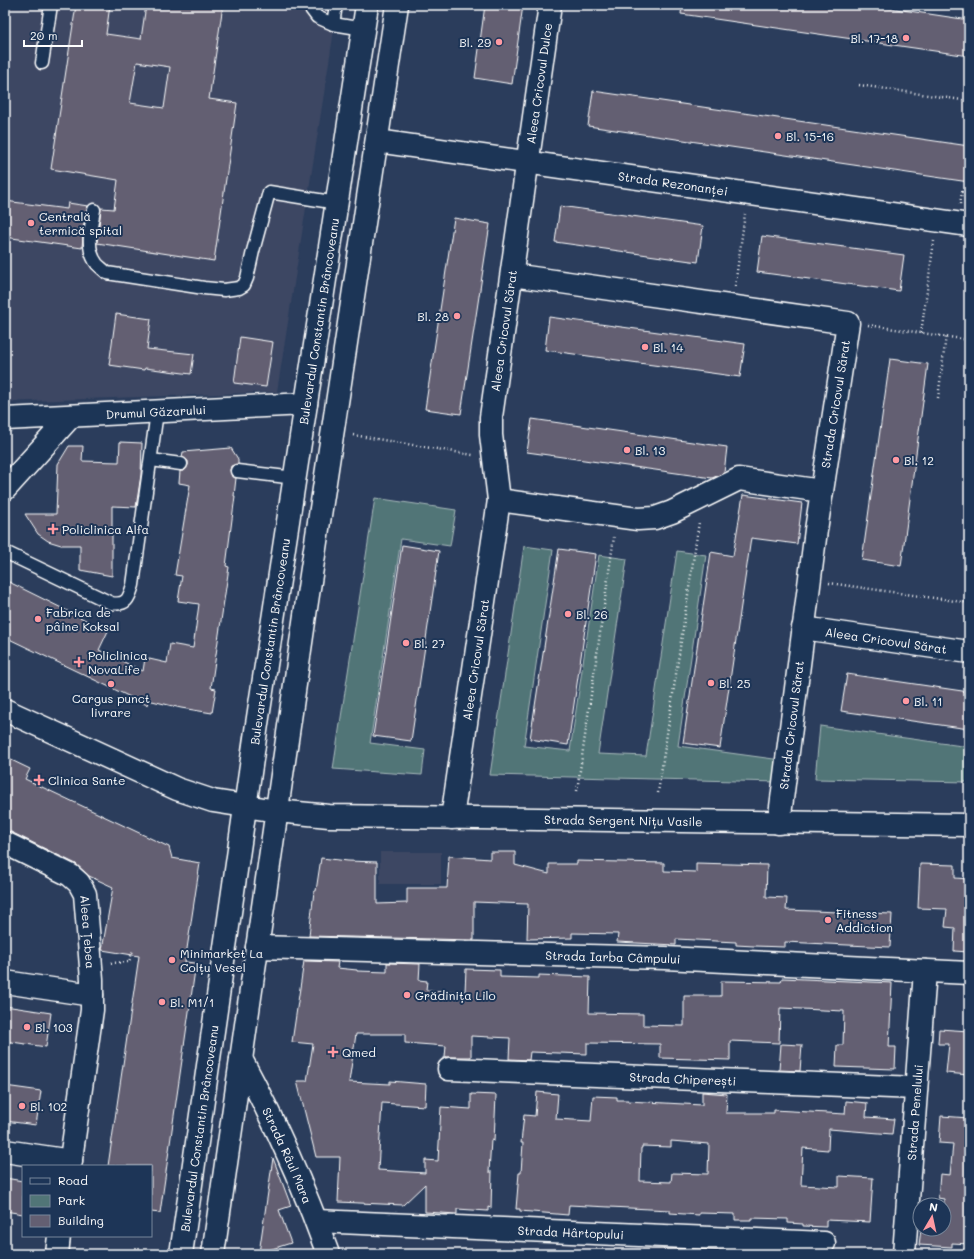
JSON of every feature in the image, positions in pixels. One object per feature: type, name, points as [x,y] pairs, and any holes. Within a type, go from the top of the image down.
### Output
[{"type":"street","name":"Bulevardul Constantin Brâncoveanu","points":[[181,1254],[245,806],[367,5]]},
{"type":"street","points":[[213,1254],[277,811],[397,5]]},
{"type":"street","name":"Aleea Cricovul Dulce","points":[[528,162],[550,5]]},
{"type":"street","points":[[364,29],[392,33]]},
{"type":"street","name":"Strada Rezonanței","points":[[376,141],[969,225]]},
{"type":"street","name":"Aleea Cricovul Sărat","points":[[452,818],[499,500],[491,435],[491,417],[528,162]]},
{"type":"street","name":"Strada Cricovul Sărat","points":[[512,275],[848,322],[809,580],[779,822]]},
{"type":"street","name":"Drumul Găzarului","points":[[5,419],[306,404]]},
{"type":"street","points":[[5,489],[71,416]]},
{"type":"street","points":[[499,500],[638,519],[655,518],[672,512],[739,479],[822,491]]},
{"type":"street","name":"Aleea Cricovul Sărat","points":[[803,628],[969,652]]},
{"type":"street","name":"Strada Sergent Nițu Vasile","points":[[5,710],[177,788],[213,801],[277,811],[329,816],[969,825]]},
{"type":"street","name":"Aleea Țebea","points":[[5,844],[70,874],[79,882],[85,894],[92,995],[90,1024],[70,1163],[5,1151]]},
{"type":"street","name":"Strada Iarba Câmpului","points":[[257,947],[665,958],[969,973]]},
{"type":"street","name":"Strada Penelului","points":[[904,1254],[925,971]]},
{"type":"street","points":[[5,982],[92,995]]},
{"type":"street","name":"Strada Râul Mara","points":[[241,1059],[271,1116],[316,1221],[328,1254]]},
{"type":"street","name":"Strada Chiperești","points":[[449,1069],[916,1088]]},
{"type":"street","name":"Strada Hârtopului","points":[[316,1221],[824,1243]]},
{"type":"street","points":[[57,1254],[59,1237]]},
{"type":"lane","points":[[42,63],[51,5]]},
{"type":"lane","points":[[308,5],[317,17],[333,24],[364,29]]},
{"type":"lane","points":[[333,24],[336,5]]},
{"type":"lane","points":[[94,210],[90,238],[92,253],[97,264],[107,273],[204,288],[231,290],[244,285],[247,278],[269,192],[337,203]]},
{"type":"lane","points":[[5,552],[111,603],[122,604],[126,602],[129,598],[133,585],[158,412]]},
{"type":"lane","points":[[151,460],[181,464]]},
{"type":"lane","points":[[237,471],[295,478]]},
{"type":"path","points":[[859,85],[969,100]]},
{"type":"path","points":[[732,306],[748,194]]},
{"type":"path","points":[[921,333],[937,220]]},
{"type":"path","points":[[848,322],[969,340]]},
{"type":"path","points":[[938,398],[946,336]]},
{"type":"path","points":[[333,432],[494,458]]},
{"type":"path","points":[[658,793],[702,497]]},
{"type":"path","points":[[577,791],[617,517]]},
{"type":"path","points":[[809,580],[969,603]]},
{"type":"path","points":[[91,964],[129,962],[133,950]]},
{"type":"shaded area","points":[[5,5],[338,5],[277,392],[5,402]]},
{"type":"shaded area","points":[[380,852],[441,852],[441,884],[380,884]]},
{"type":"green space","points":[[375,498],[456,510],[450,546],[401,539],[370,743],[425,750],[422,775],[333,769]]},
{"type":"green space","points":[[524,546],[553,550],[524,746],[570,751],[599,555],[627,559],[598,754],[646,756],[677,551],[706,555],[678,746],[781,760],[778,782],[490,775]]},
{"type":"green space","points":[[820,726],[969,747],[969,782],[815,779]]},
{"type":"building","points":[[76,5],[110,5],[106,34],[141,39],[146,5],[223,5],[209,99],[237,103],[214,261],[97,243],[101,208],[114,209],[118,180],[51,169]],"holes":[[[137,62],[170,67],[164,108],[130,103]]]},
{"type":"building","name":"Bl. 29","points":[[485,5],[523,5],[512,84],[475,78]]},
{"type":"building","name":"Bl. 17-18","points":[[682,5],[869,5],[969,20],[969,56],[681,14]]},
{"type":"building","name":"Bl. 15-16","points":[[593,91],[969,146],[969,182],[588,126]]},
{"type":"building","name":"Centrală termică spital","points":[[5,201],[67,209],[68,203],[88,206],[84,222],[82,248],[5,237]]},
{"type":"building","points":[[560,206],[703,226],[698,262],[555,242]]},
{"type":"building","name":"Bl. 28","points":[[454,218],[490,224],[461,414],[425,409]]},
{"type":"building","points":[[762,236],[904,255],[899,291],[757,272]]},
{"type":"building","points":[[116,314],[151,319],[147,349],[194,354],[191,374],[109,365]]},
{"type":"building","name":"Bl. 14","points":[[549,317],[745,344],[740,377],[545,350]]},
{"type":"building","points":[[240,337],[273,342],[266,387],[234,383]]},
{"type":"building","name":"Bl. 12","points":[[890,359],[928,364],[901,566],[862,560]]},
{"type":"building","name":"Bl. 13","points":[[532,419],[727,447],[724,473],[712,478],[527,452]]},
{"type":"building","points":[[120,442],[142,443],[141,475],[136,507],[112,506],[112,576],[80,570],[80,545],[61,545],[48,541],[38,534],[25,514],[56,514],[58,464],[69,446],[83,446],[82,461],[119,462]]},
{"type":"building","points":[[231,448],[238,459],[238,464],[231,466],[230,470],[232,477],[236,478],[235,496],[226,566],[229,567],[211,688],[216,689],[212,713],[181,708],[148,700],[147,705],[5,637],[5,580],[108,631],[99,650],[143,671],[145,658],[167,663],[170,644],[193,648],[199,604],[178,601],[182,576],[175,575],[190,485],[179,483],[180,471],[184,471],[188,465],[188,461],[182,457],[183,452]]},
{"type":"building","name":"Bl. 25","points":[[743,495],[802,503],[797,544],[751,538],[720,748],[683,743],[711,552],[733,556]]},
{"type":"building","name":"Bl. 27","points":[[402,545],[439,551],[411,741],[373,736]]},
{"type":"building","name":"Bl. 26","points":[[559,549],[596,554],[568,745],[530,739]]},
{"type":"building","name":"Bl. 11","points":[[847,674],[969,692],[969,729],[841,711]]},
{"type":"building","name":"Bl. M1/1","points":[[5,757],[30,769],[25,779],[169,847],[172,858],[200,863],[185,962],[196,963],[160,1213],[152,1212],[152,1165],[108,1165],[139,956],[102,950],[113,887],[89,876],[76,864],[11,832],[5,831]]},
{"type":"building","points":[[490,852],[515,852],[515,865],[549,874],[549,864],[577,864],[577,861],[664,863],[664,871],[696,872],[696,863],[767,865],[766,897],[787,898],[786,910],[892,914],[890,947],[785,942],[785,947],[754,946],[736,945],[736,942],[676,939],[676,945],[617,942],[618,934],[572,933],[572,938],[527,939],[528,904],[474,902],[474,940],[309,936],[314,891],[316,891],[321,858],[377,862],[377,904],[407,903],[407,888],[447,888],[449,856],[490,859]]},
{"type":"building","points":[[920,864],[955,865],[955,878],[969,879],[969,952],[954,951],[955,928],[945,927],[947,909],[918,908]]},
{"type":"building","points":[[304,961],[338,962],[337,968],[357,971],[387,972],[387,963],[420,964],[419,980],[427,981],[426,990],[465,992],[466,969],[500,970],[500,977],[539,978],[539,975],[590,977],[589,1013],[643,1014],[643,1025],[684,1026],[684,996],[721,996],[721,981],[781,982],[782,978],[892,983],[889,1047],[896,1047],[895,1069],[836,1067],[837,1045],[843,1045],[844,1011],[780,1008],[779,1043],[730,1041],[730,1060],[660,1058],[660,1044],[587,1043],[587,1054],[530,1052],[529,1060],[509,1059],[510,1038],[471,1036],[471,1057],[445,1057],[446,1046],[405,1043],[405,1034],[356,1034],[349,1082],[390,1084],[390,1081],[426,1084],[425,1106],[382,1103],[378,1170],[425,1173],[425,1160],[438,1161],[441,1107],[471,1109],[471,1094],[496,1095],[494,1141],[491,1140],[489,1172],[492,1172],[491,1208],[488,1207],[488,1211],[457,1209],[457,1214],[425,1212],[425,1184],[403,1205],[338,1202],[340,1157],[316,1157],[297,1081],[307,1081],[313,1044],[292,1042]]},
{"type":"building","name":"Bl. 103","points":[[5,1006],[51,1013],[46,1047],[5,1041]]},
{"type":"building","points":[[939,1029],[969,1031],[969,1075],[946,1073],[949,1044],[938,1044]]},
{"type":"building","points":[[781,1044],[802,1045],[800,1071],[779,1070]]},
{"type":"building","name":"Bl. 102","points":[[5,1086],[41,1091],[36,1125],[5,1121]]},
{"type":"building","points":[[537,1092],[558,1094],[556,1119],[591,1121],[593,1096],[617,1097],[617,1100],[628,1101],[702,1105],[702,1092],[727,1094],[726,1113],[774,1113],[774,1110],[845,1114],[846,1101],[867,1103],[866,1117],[894,1119],[892,1134],[829,1129],[828,1150],[803,1148],[801,1185],[839,1187],[839,1176],[873,1178],[870,1222],[826,1220],[826,1227],[803,1226],[803,1224],[788,1223],[788,1219],[751,1218],[751,1220],[735,1220],[735,1214],[699,1213],[699,1215],[670,1213],[670,1210],[569,1205],[568,1215],[520,1211],[520,1209],[516,1209],[519,1173],[521,1173],[523,1143],[521,1143],[524,1115],[535,1116]],"holes":[[[671,1141],[709,1144],[708,1174],[672,1173],[671,1182],[640,1181],[642,1146],[671,1147]]]},
{"type":"building","points":[[941,1116],[969,1118],[967,1186],[969,1186],[969,1244],[952,1243],[952,1247],[919,1245],[920,1237],[952,1237],[952,1197],[938,1197],[940,1174],[950,1175],[953,1144],[939,1143]]},
{"type":"building","points":[[273,1158],[291,1206],[279,1210],[291,1243],[259,1253]]},
{"type":"building","points":[[5,1178],[22,1181],[22,1214],[5,1211]]},
{"type":"place","name":"Bl. 17-18","points":[[906,38]]},
{"type":"place","name":"Bl. 29","points":[[499,42]]},
{"type":"place","name":"Bl. 15-16","points":[[778,136]]},
{"type":"place","name":"Centrală termică spital","points":[[31,223]]},
{"type":"place","name":"Bl. 28","points":[[457,316]]},
{"type":"place","name":"Bl. 14","points":[[645,347]]},
{"type":"place","name":"Bl. 13","points":[[627,450]]},
{"type":"place","name":"Bl. 12","points":[[896,460]]},
{"type":"place","name":"Policlinica Alfa","points":[[53,529]]},
{"type":"place","name":"Bl. 26","points":[[568,614]]},
{"type":"place","name":"Fabrica de pâine Koksal","points":[[38,619]]},
{"type":"place","name":"Bl. 27","points":[[406,643]]},
{"type":"place","name":"Policlinica NovaLife","points":[[79,662]]},
{"type":"place","name":"Bl. 25","points":[[711,683]]},
{"type":"place","name":"Cargus punct livrare","points":[[111,684]]},
{"type":"place","name":"Bl. 11","points":[[906,701]]},
{"type":"place","name":"Clinica Sante","points":[[39,780]]},
{"type":"place","name":"Fitness Addiction","points":[[828,920]]},
{"type":"place","name":"Minimarket La Colțu Vesel","points":[[172,960]]},
{"type":"place","name":"Grădinița Lilo","points":[[407,995]]},
{"type":"place","name":"Bl. M1/1","points":[[162,1002]]},
{"type":"place","name":"Bl. 103","points":[[27,1027]]},
{"type":"place","name":"Qmed","points":[[333,1052]]},
{"type":"place","name":"Bl. 102","points":[[22,1106]]}]
